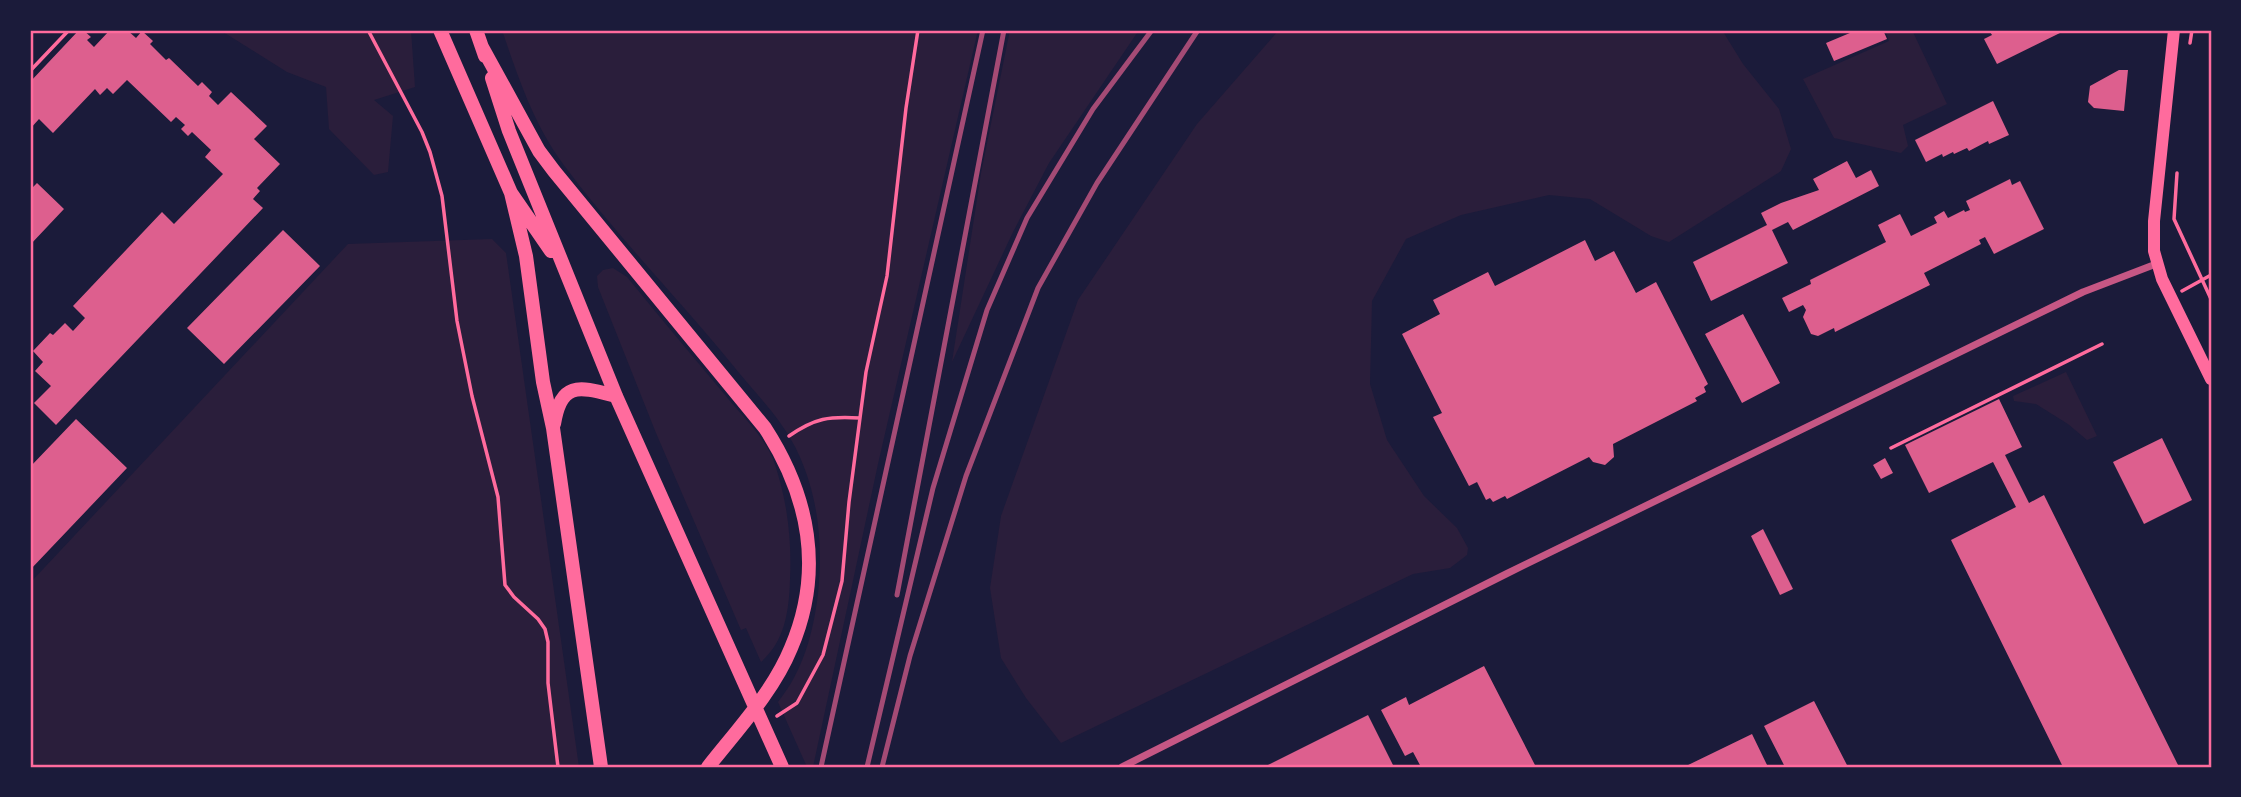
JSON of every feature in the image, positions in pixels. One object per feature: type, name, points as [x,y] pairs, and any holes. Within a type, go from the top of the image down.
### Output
[{"type":"highway","points":[[440,30],[511,193],[526,256],[601,767]]},
{"type":"highway","points":[[475,30],[509,131],[616,396],[782,767]]},
{"type":"highway","points":[[482,47],[554,171],[765,428],[797,488],[804,510],[808,534],[808,564],[800,622],[791,649],[775,679],[708,767]]},
{"type":"highway","points":[[511,193],[566,273]]},
{"type":"highway","points":[[553,428],[557,404],[566,393],[586,389],[616,396]]},
{"type":"main road","points":[[2174,30],[2153,238],[2156,264],[2211,379]]},
{"type":"street","points":[[1122,767],[1506,574],[2083,292],[2156,264]]},
{"type":"path","points":[[30,71],[69,30]]},
{"type":"path","points":[[368,30],[422,132],[442,196],[457,321],[472,396],[498,497],[502,570],[505,584],[514,597],[545,629],[558,767]]},
{"type":"path","points":[[775,717],[797,703],[822,655],[842,582],[849,502],[866,372],[887,276],[906,108],[918,30]]},
{"type":"path","points":[[2190,44],[2192,30]]},
{"type":"path","points":[[2177,170],[2174,219],[2211,299]]},
{"type":"path","points":[[2170,297],[2211,275]]},
{"type":"path","points":[[1891,448],[2102,344]]},
{"type":"path","points":[[776,445],[815,420],[832,416],[860,418]]},
{"type":"shaded area","points":[[220,30],[411,30],[415,87],[374,100],[393,116],[388,172],[374,175],[329,129],[326,87],[287,72]]},
{"type":"shaded area","points":[[502,30],[978,30],[878,464],[813,767],[807,767],[778,702],[794,678],[806,651],[818,594],[818,523],[811,489],[799,455],[787,433],[764,403],[563,164],[535,116]]},
{"type":"shaded area","points":[[1010,30],[1139,30],[1049,163],[1013,232],[952,362],[981,173]]},
{"type":"shaded area","points":[[1279,30],[1722,30],[1743,64],[1779,109],[1791,149],[1781,171],[1669,242],[1651,236],[1590,199],[1549,195],[1461,215],[1406,239],[1372,301],[1370,384],[1387,440],[1424,496],[1457,528],[1468,548],[1467,555],[1450,568],[1413,574],[1061,743],[1026,698],[1001,658],[990,588],[1001,516],[1078,300],[1197,124]]},
{"type":"shaded area","points":[[1885,30],[1912,30],[1947,104],[1903,125],[1908,146],[1901,153],[1834,138],[1803,79],[1889,41]]},
{"type":"shaded area","points":[[492,239],[506,253],[579,767],[30,767],[30,583],[348,244]]},
{"type":"shaded area","points":[[613,268],[627,277],[764,442],[773,459],[788,519],[789,592],[787,614],[776,645],[761,662],[746,628],[741,630],[656,433],[598,287],[597,276],[603,270]]},
{"type":"shaded area","points":[[2066,372],[2097,436],[2087,440],[2068,424],[2036,404],[2014,401],[2013,396]]},
{"type":"building","points":[[79,30],[91,37],[87,40],[94,47],[110,30],[127,30],[136,38],[142,31],[153,41],[150,44],[166,60],[169,58],[198,86],[202,82],[212,92],[209,96],[218,105],[231,92],[267,126],[254,139],[280,164],[257,188],[260,191],[253,199],[263,208],[56,425],[34,403],[51,386],[35,371],[43,362],[33,351],[50,333],[53,335],[65,323],[73,331],[85,318],[73,306],[162,212],[174,224],[223,174],[205,157],[211,150],[192,132],[188,136],[181,129],[185,125],[176,117],[171,122],[127,80],[113,94],[107,88],[100,95],[95,89],[53,133],[39,119],[30,129],[30,82]]},
{"type":"building","points":[[1857,30],[1883,30],[1887,39],[1834,61],[1826,43]]},
{"type":"building","points":[[1989,30],[2066,30],[1997,64],[1984,39],[1992,35]]},
{"type":"building","points":[[2119,70],[2128,70],[2124,111],[2094,108],[2088,102],[2090,86]]},
{"type":"building","points":[[1993,101],[2009,135],[1989,144],[1988,141],[1969,151],[1967,148],[1943,157],[1942,154],[1926,162],[1915,140]]},
{"type":"building","points":[[1847,161],[1856,178],[1871,170],[1879,186],[1793,230],[1788,222],[1772,230],[1788,263],[1711,301],[1693,262],[1767,225],[1761,213],[1819,190],[1813,179]]},
{"type":"building","points":[[2010,179],[2012,185],[2020,181],[2044,229],[1994,254],[1985,237],[1979,240],[1981,244],[1924,273],[1930,285],[1835,332],[1834,328],[1818,336],[1811,334],[1803,317],[1806,310],[1803,305],[1789,312],[1782,298],[1811,284],[1810,280],[1886,242],[1878,225],[1900,214],[1911,236],[1937,223],[1934,217],[1944,211],[1948,218],[1970,210],[1966,201]]},
{"type":"building","points":[[37,183],[64,209],[30,245],[30,187],[31,189]]},
{"type":"building","points":[[283,230],[320,266],[224,364],[187,328]]},
{"type":"building","points":[[1585,240],[1595,261],[1614,251],[1636,293],[1656,282],[1708,384],[1704,387],[1706,392],[1695,398],[1697,401],[1613,444],[1614,457],[1605,465],[1593,462],[1589,457],[1507,499],[1505,496],[1493,502],[1490,498],[1486,500],[1477,482],[1469,486],[1433,417],[1442,413],[1402,334],[1440,314],[1433,300],[1488,272],[1495,286]]},
{"type":"building","points":[[1743,314],[1780,383],[1742,403],[1705,334]]},
{"type":"building","points":[[1999,399],[2022,447],[2005,455],[2029,503],[2044,495],[2179,767],[2063,767],[1951,540],[2016,507],[1993,462],[1929,493],[1905,445]]},
{"type":"building","points":[[76,419],[127,468],[30,570],[30,467]]},
{"type":"building","points":[[2162,438],[2192,500],[2144,524],[2113,462]]},
{"type":"building","points":[[1885,458],[1893,473],[1881,479],[1873,465]]},
{"type":"building","points":[[1763,529],[1793,589],[1780,595],[1751,536]]},
{"type":"building","points":[[1484,666],[1536,767],[1421,767],[1413,752],[1405,756],[1381,710],[1406,697],[1409,705]]},
{"type":"building","points":[[1814,701],[1848,767],[1785,767],[1764,726]]},
{"type":"building","points":[[1368,715],[1393,765],[1264,767]]},
{"type":"building","points":[[1752,734],[1768,767],[1684,767]]},
{"type":"railway","points":[[821,767],[983,30]]},
{"type":"railway","points":[[897,595],[1004,30]]},
{"type":"railway","points":[[867,767],[933,488],[987,310],[1027,218],[1093,109],[1152,30]]},
{"type":"railway","points":[[882,767],[910,656],[966,476],[1038,288],[1097,183],[1198,30]]}]
